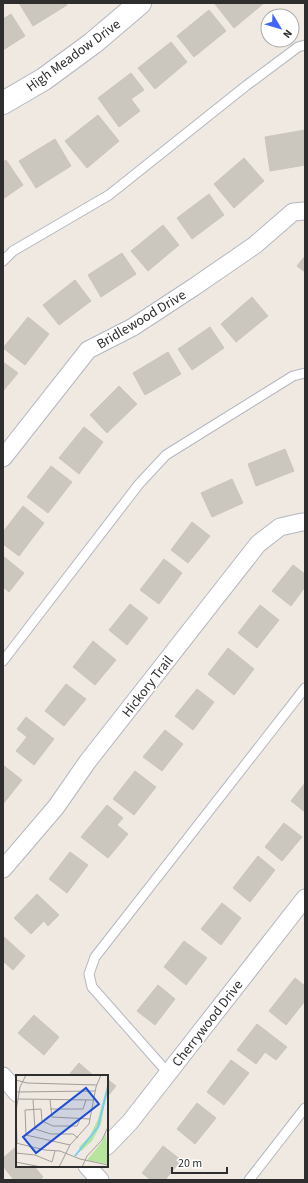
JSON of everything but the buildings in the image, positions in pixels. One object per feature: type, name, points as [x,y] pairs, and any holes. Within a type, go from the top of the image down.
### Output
[{"type":"street","name":"High Meadow Drive","points":[[3,103],[44,79],[93,43],[140,3]]},
{"type":"street","name":"Bridlewood Drive","points":[[3,458],[88,350],[133,327],[194,287],[255,245],[293,212],[305,212]]},
{"type":"street","name":"Hickory Trail","points":[[5,861],[56,807],[88,761],[258,544],[280,527],[305,522]]},
{"type":"street","name":"Cherrywood Drive","points":[[108,1145],[130,1122],[305,898]]},
{"type":"street","points":[[3,1076],[16,1092]]},
{"type":"street","points":[[88,1167],[100,1180]]},
{"type":"lane","points":[[3,261],[13,251],[109,195],[247,84],[298,47],[305,45]]},
{"type":"lane","points":[[3,661],[139,484],[166,455],[293,376],[305,373]]},
{"type":"lane","points":[[168,1073],[92,987],[89,974],[95,957],[305,688]]},
{"type":"lane","points":[[249,1180],[305,1108]]}]
